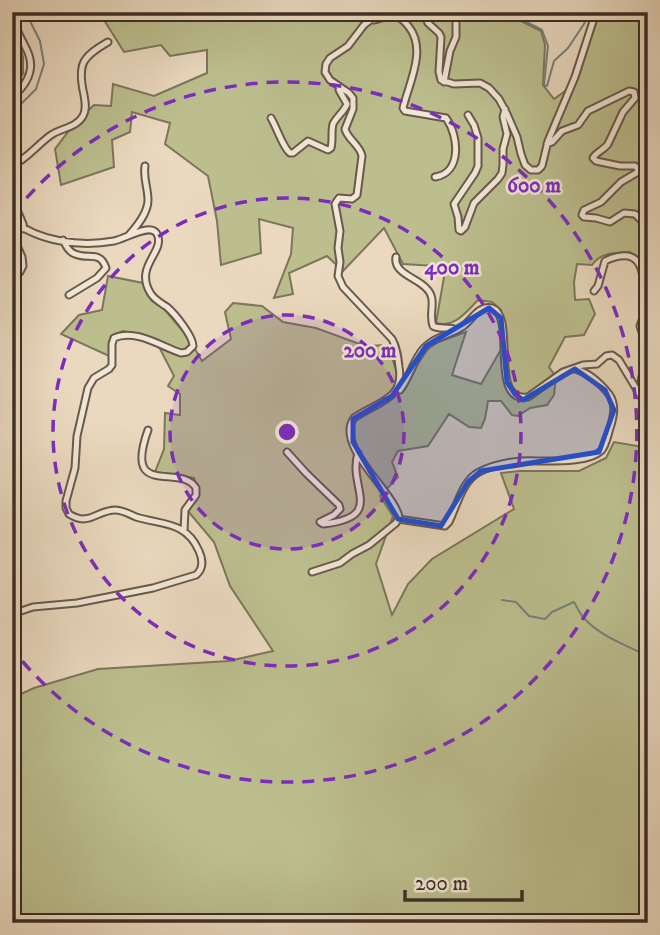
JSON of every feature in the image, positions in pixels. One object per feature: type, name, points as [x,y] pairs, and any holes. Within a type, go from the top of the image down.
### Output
[{"type":"street","points":[[12,99],[27,80],[31,67],[28,53],[16,27],[15,12]]},
{"type":"street","points":[[381,12],[358,31],[346,48],[332,57],[326,64],[326,74],[354,100],[345,129],[360,150],[362,158],[357,195],[352,199],[340,198],[335,204],[340,231],[338,278],[394,343],[401,375],[394,394]]},
{"type":"street","points":[[423,12],[428,23],[440,35],[440,77],[444,82],[454,84],[483,83],[496,95],[516,133],[523,162],[527,168],[534,171],[541,167],[547,144],[577,72],[596,12]]},
{"type":"street","points":[[444,82],[450,51],[456,37],[456,12]]},
{"type":"street","points":[[644,12],[648,17]]},
{"type":"street","points":[[371,20],[393,15],[406,23],[415,36],[416,61],[403,108],[405,111],[446,118],[452,126],[456,155],[452,168],[442,176],[435,177]]},
{"type":"street","points":[[12,166],[23,160],[50,136],[81,119],[86,107],[82,84],[83,64],[90,53],[108,42]]},
{"type":"street","points":[[271,118],[279,131],[285,150],[290,153],[308,141],[328,150],[331,148],[332,127],[346,104],[340,87]]},
{"type":"street","points":[[547,144],[562,131],[578,125],[588,111],[629,91],[634,92],[635,98],[622,114],[608,144],[593,158],[597,162],[635,166],[638,172],[621,182],[601,202],[584,210],[582,215],[610,222],[624,214],[635,214],[643,222],[648,239]]},
{"type":"street","points":[[468,115],[478,138],[478,166],[454,204],[461,231],[477,199],[502,173],[507,134],[503,117],[505,109]]},
{"type":"street","points":[[127,237],[147,207],[145,166]]},
{"type":"street","points":[[12,198],[24,229]]},
{"type":"street","points":[[12,220],[36,234],[78,244],[127,237],[148,229],[157,233],[158,246],[146,272],[148,288],[193,339],[193,346],[189,351],[181,353],[134,336],[114,338],[111,344],[113,365],[92,380],[88,387],[77,436],[75,468],[66,509],[71,516],[84,519],[111,510],[120,510],[136,517],[170,524],[184,531],[201,555],[201,569],[194,576],[153,588],[77,603],[33,607],[12,614]]},
{"type":"street","points":[[12,234],[23,261],[23,269],[12,273]]},
{"type":"street","points":[[64,240],[72,252],[99,257],[106,268],[97,278],[69,295]]},
{"type":"street","points":[[594,291],[605,261],[620,256],[636,258],[641,266],[647,306],[640,326],[648,353],[640,383],[643,400]]},
{"type":"street","points":[[396,257],[398,268],[426,287],[432,295],[430,318],[433,326],[457,330]]},
{"type":"street","points":[[312,572],[343,562],[376,540],[398,519],[395,506],[358,453],[350,433],[352,421],[402,387],[424,348],[464,326],[483,309],[491,308],[502,320],[503,356],[512,392],[527,398],[564,372],[583,365],[597,364],[608,355],[615,356],[620,360],[648,412]]},
{"type":"street","points":[[398,519],[445,526],[466,486],[481,471],[517,462],[551,462],[588,457],[601,451],[613,417],[613,403],[592,378],[575,369]]},
{"type":"street","points":[[148,430],[141,453],[147,470],[159,477],[189,481],[196,488],[196,495],[185,510],[184,531]]},
{"type":"street","points":[[288,452],[339,505],[339,510],[320,522],[323,524],[344,520],[360,507],[356,463],[358,453]]},
{"type":"highlighted area","points":[[489,308],[501,318],[507,382],[515,394],[523,400],[575,369],[605,390],[614,410],[599,452],[481,471],[468,482],[441,526],[398,519],[353,442],[353,419],[392,396],[426,346]]},
{"type":"green space","points":[[99,12],[512,12],[515,18],[541,31],[545,45],[543,85],[554,99],[575,84],[596,23],[604,12],[639,12],[648,23],[648,305],[641,269],[630,252],[604,255],[592,265],[577,264],[575,300],[589,299],[595,314],[584,335],[565,337],[549,367],[556,377],[554,395],[547,405],[530,408],[518,416],[512,415],[501,401],[488,401],[481,428],[469,427],[449,414],[428,446],[398,451],[392,462],[398,477],[380,496],[393,516],[376,564],[392,615],[408,584],[432,559],[514,509],[501,473],[579,471],[606,458],[614,442],[643,447],[648,442],[648,923],[12,923],[12,698],[34,688],[98,669],[229,661],[273,651],[230,586],[214,542],[187,510],[199,493],[194,478],[155,472],[164,449],[165,413],[180,415],[180,394],[168,386],[174,376],[155,339],[123,331],[111,336],[109,356],[61,334],[79,315],[102,310],[108,276],[143,283],[151,300],[165,310],[188,337],[202,361],[231,339],[225,312],[233,303],[262,306],[283,322],[316,328],[365,346],[388,345],[402,389],[430,345],[466,332],[452,375],[481,384],[503,346],[501,310],[492,302],[478,300],[454,321],[436,323],[444,277],[436,266],[403,264],[384,228],[343,271],[327,256],[289,273],[293,294],[274,298],[291,254],[293,228],[259,219],[261,253],[221,265],[217,221],[208,176],[165,144],[170,123],[132,112],[130,132],[112,140],[114,167],[61,185],[55,149],[74,124],[94,105],[111,106],[113,84],[154,96],[207,73],[207,50],[170,56],[161,45],[124,52]]},
{"type":"green space","points":[[12,17],[23,57],[23,74],[12,89]]},
{"type":"waterway","points":[[12,113],[36,89],[44,64],[40,41],[29,19],[29,12]]},
{"type":"waterway","points":[[515,12],[517,17],[542,30],[548,46],[544,85],[547,86],[554,61],[568,48],[589,12]]},
{"type":"waterway","points":[[635,12],[641,29],[648,38]]},
{"type":"waterway","points":[[502,600],[516,602],[529,616],[545,619],[552,612],[574,602],[583,617],[597,630],[648,656]]}]
